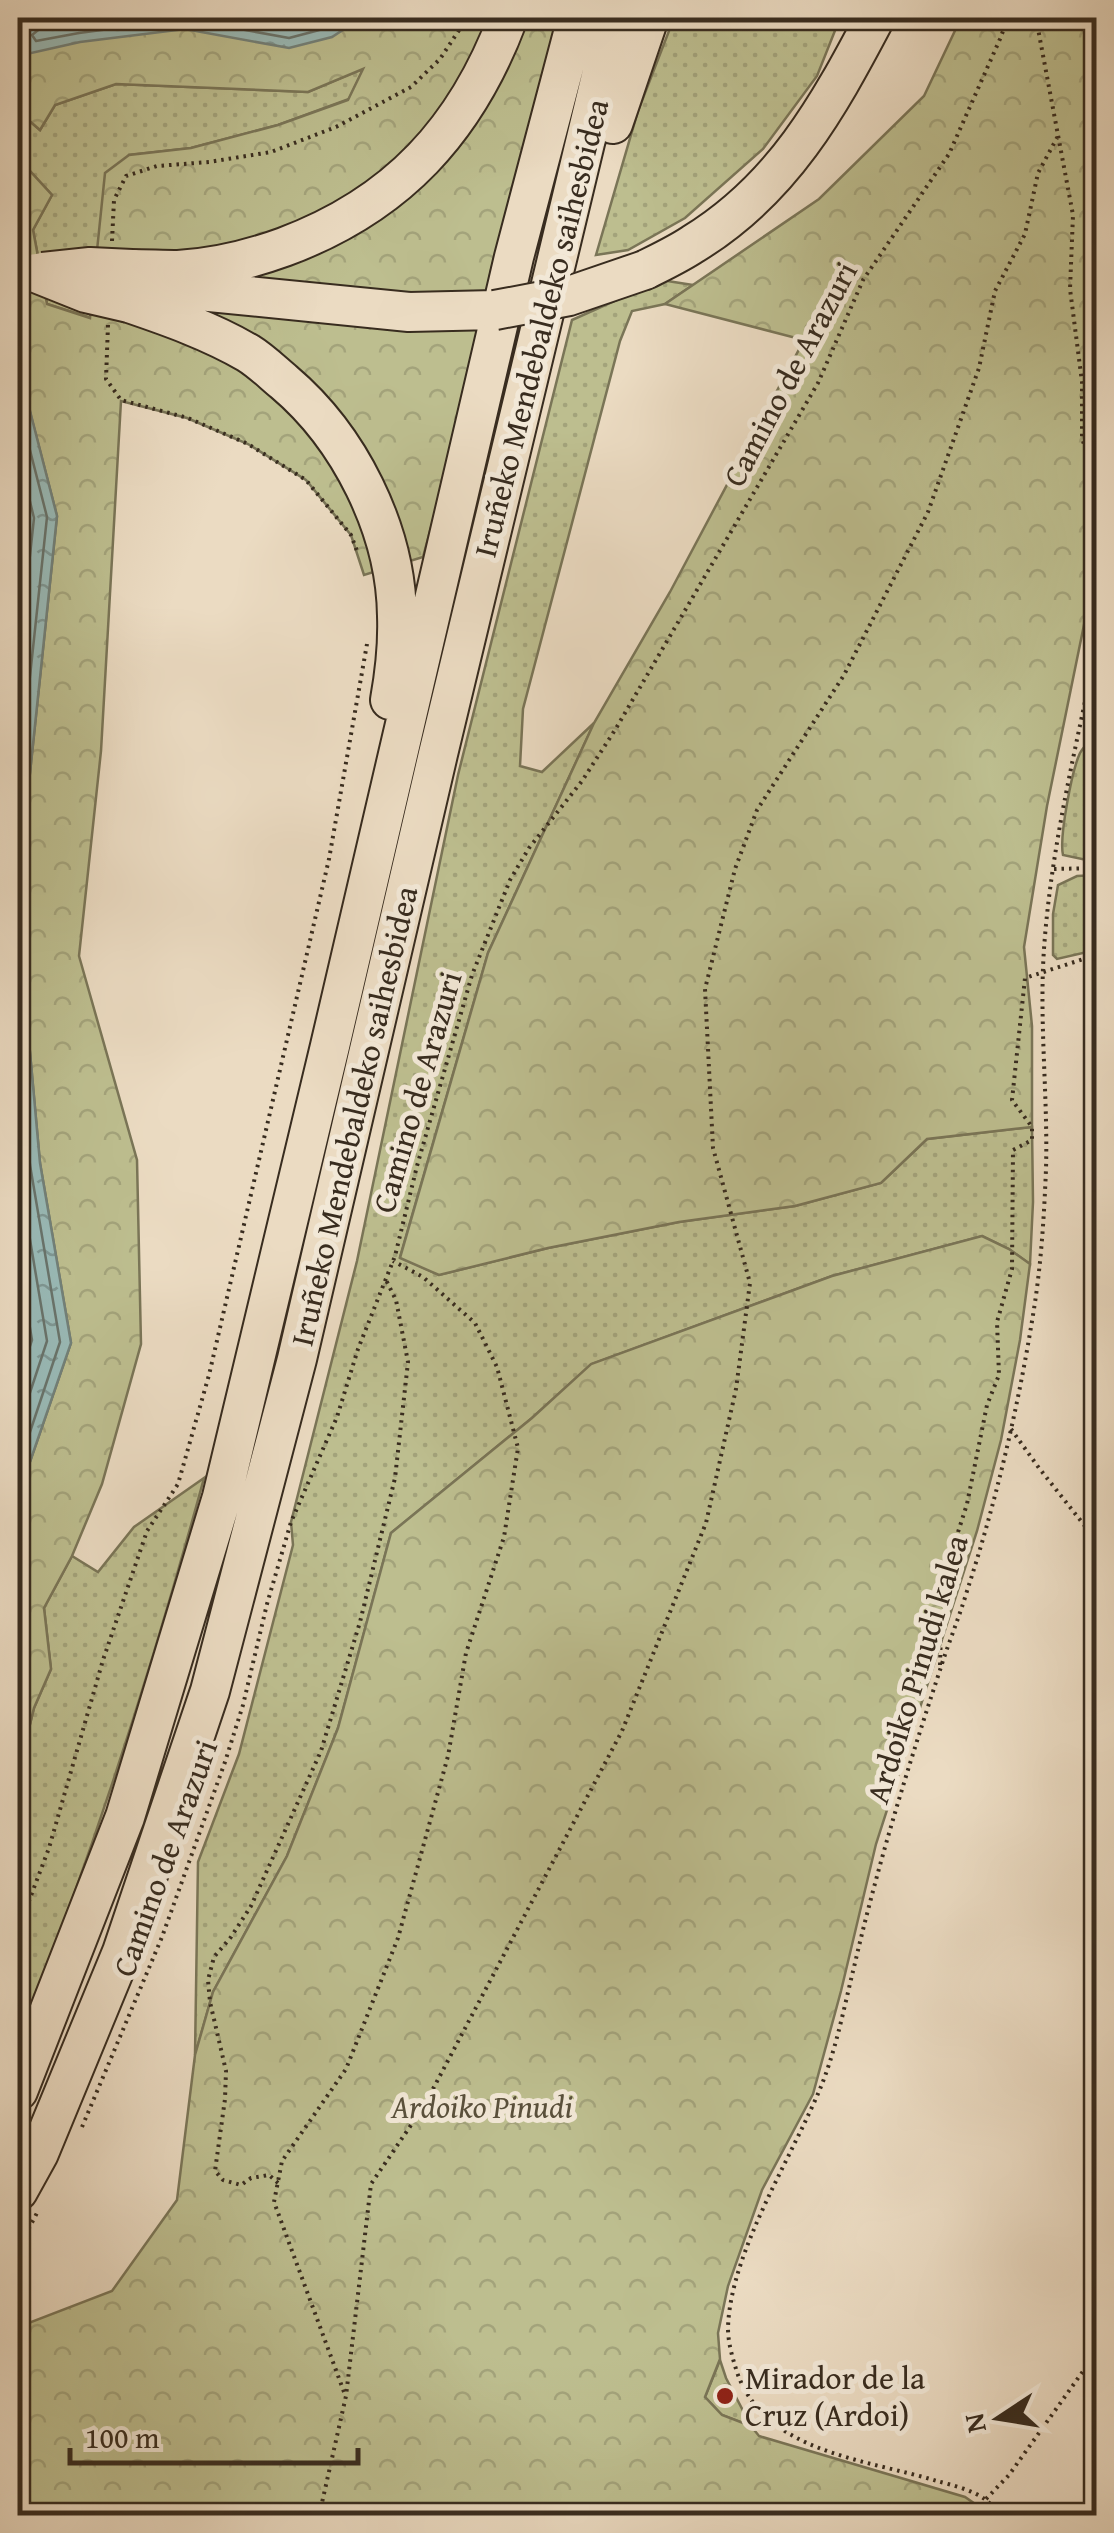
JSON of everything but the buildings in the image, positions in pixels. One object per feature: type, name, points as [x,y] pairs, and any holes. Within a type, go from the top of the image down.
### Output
[{"type":"highway","points":[[123,283],[268,252],[319,234],[354,215],[409,172],[448,130],[470,97],[508,18]]},
{"type":"highway","name":"Iruñeko Mendebaldeko saihesbidea","points":[[18,2091],[125,1816],[222,1497],[514,257],[576,18]]},
{"type":"highway","name":"Iruñeko Mendebaldeko saihesbidea","points":[[28,2200],[39,2154],[122,1952],[210,1692],[297,1359],[616,18]]},
{"type":"highway","points":[[562,240],[590,196],[649,18]]},
{"type":"highway","points":[[849,68],[862,18]]},
{"type":"highway","points":[[27,272],[408,312],[495,310],[569,296],[645,270],[694,244],[736,212],[788,161],[815,125],[876,18]]},
{"type":"highway","points":[[123,283],[252,356],[303,398],[336,437],[366,489],[382,531],[397,614],[394,674],[330,1046]]},
{"type":"path","points":[[360,562],[351,535],[306,480],[248,444],[188,418],[121,400],[106,378],[123,283],[114,200],[126,176],[157,166],[271,152],[336,127],[412,86],[440,59],[467,18]]},
{"type":"path","name":"Camino de Arazuri","points":[[80,2132],[199,1838],[244,1705],[290,1522],[338,1417],[358,1349],[393,1261],[472,974],[510,880],[615,730],[818,382],[863,280],[948,154],[1008,18]]},
{"type":"path","points":[[1036,18],[1073,214],[1070,289],[1082,382],[1082,438],[1096,482]]},
{"type":"path","points":[[319,2516],[346,2396],[371,2184],[424,2106],[622,1731],[706,1522],[736,1389],[750,1283],[713,1148],[705,989],[735,869],[757,810],[844,675],[928,512],[979,368],[995,291],[1024,234],[1038,173],[1058,136]]},
{"type":"path","points":[[18,1930],[49,1848],[147,1531],[178,1484],[208,1375],[329,859],[367,642]]},
{"type":"path","name":"Ardoiko Pinudi kalea","points":[[1000,2516],[986,2499],[956,2486],[792,2438],[771,2423],[738,2378],[728,2327],[737,2277],[752,2235],[830,2062],[874,1883],[968,1590],[1010,1428],[1043,1239],[1044,970],[1056,845],[1096,649]]},
{"type":"path","points":[[1084,710],[1096,711]]},
{"type":"path","points":[[1054,869],[1096,868]]},
{"type":"path","points":[[940,1669],[942,1599],[952,1550],[968,1504],[986,1404],[998,1375],[997,1322],[1012,1269],[1013,1150],[1032,1140],[1032,1127],[1012,1100],[1026,978],[1096,954]]},
{"type":"path","points":[[346,2396],[274,2202],[282,2161],[346,2069],[398,1938],[448,1756],[466,1653],[504,1537],[518,1448],[497,1367],[474,1323],[422,1277],[393,1261]]},
{"type":"path","points":[[278,2183],[269,2175],[252,2178],[241,2186],[222,2180],[215,2170],[226,2071],[208,1980],[214,1957],[251,1906],[321,1751],[360,1622],[395,1478],[408,1362],[396,1300],[386,1280]]},
{"type":"path","points":[[1010,1428],[1096,1540]]},
{"type":"path","points":[[18,2249],[28,2200]]},
{"type":"path","points":[[986,2499],[1009,2475],[1096,2353]]},
{"type":"green space","points":[[18,18],[558,18],[491,270],[467,394],[423,557],[364,575],[351,535],[306,480],[248,444],[187,418],[121,401],[101,751],[79,956],[137,1160],[141,1344],[102,1484],[72,1556],[44,1608],[51,1669],[34,1708],[18,1773],[18,1524],[24,1479],[71,1343],[40,1163],[18,920],[18,887],[57,516],[18,366],[18,158],[52,195],[33,230],[47,304],[90,318],[105,173],[129,155],[191,148],[278,125],[348,100],[363,69],[308,92],[116,84],[55,105],[40,130],[18,111]]},
{"type":"green space","points":[[674,18],[840,18],[817,76],[763,149],[685,218],[628,250],[596,255],[638,111]]},
{"type":"green space","points":[[961,18],[1096,18],[1096,566],[1047,806],[1024,947],[1032,1026],[1032,1127],[927,1139],[881,1183],[795,1206],[679,1222],[439,1275],[400,1258],[488,953],[594,723],[670,592],[804,340],[665,304],[819,199],[924,96]]},
{"type":"green space","points":[[364,68],[349,99],[278,125],[191,148],[129,155],[91,318],[47,304],[33,230],[52,195],[18,158],[18,111],[40,130],[55,105],[116,84],[308,92]]},
{"type":"green space","points":[[661,280],[693,285],[665,304],[632,311],[620,341],[523,709],[520,766],[542,772],[594,723],[488,953],[400,1257],[439,1275],[679,1222],[795,1206],[881,1183],[927,1139],[1032,1127],[1030,1264],[982,1236],[832,1276],[592,1364],[391,1533],[338,1728],[287,1856],[213,1992],[195,2055],[198,1862],[239,1754],[293,1545],[291,1522],[357,1261],[458,775],[572,320]]},
{"type":"green space","points":[[1096,735],[1096,862],[1063,855],[1062,846],[1077,762]]},
{"type":"green space","points":[[1096,875],[1096,950],[1057,959],[1053,955],[1053,914],[1058,885],[1077,876]]},
{"type":"green space","name":"Ardoiko Pinudi","points":[[982,1236],[1030,1264],[1001,1440],[977,1531],[876,1844],[813,2094],[762,2190],[728,2286],[718,2333],[720,2359],[705,2397],[722,2415],[751,2426],[759,2436],[965,2497],[991,2515],[18,2515],[18,2327],[112,2291],[177,2200],[195,2055],[213,1992],[287,1856],[338,1728],[391,1533],[532,1418],[591,1364],[832,1276]]},
{"type":"green space","points":[[204,1478],[119,1764],[18,2043],[18,1773],[34,1708],[51,1669],[44,1608],[72,1556],[98,1572],[134,1527]]},
{"type":"green space","points":[[720,2360],[751,2426],[722,2415],[705,2397]]},
{"type":"water","points":[[49,18],[361,18],[332,37],[289,48],[185,29],[80,42],[18,56],[18,26]]},
{"type":"water","points":[[18,287],[22,308],[20,372],[57,516],[18,887]]},
{"type":"water","points":[[18,920],[40,1163],[71,1343],[24,1479],[18,1524]]},
{"type":"place","name":"Mirador de la Cruz (Ardoi)","points":[[725,2396]]}]
